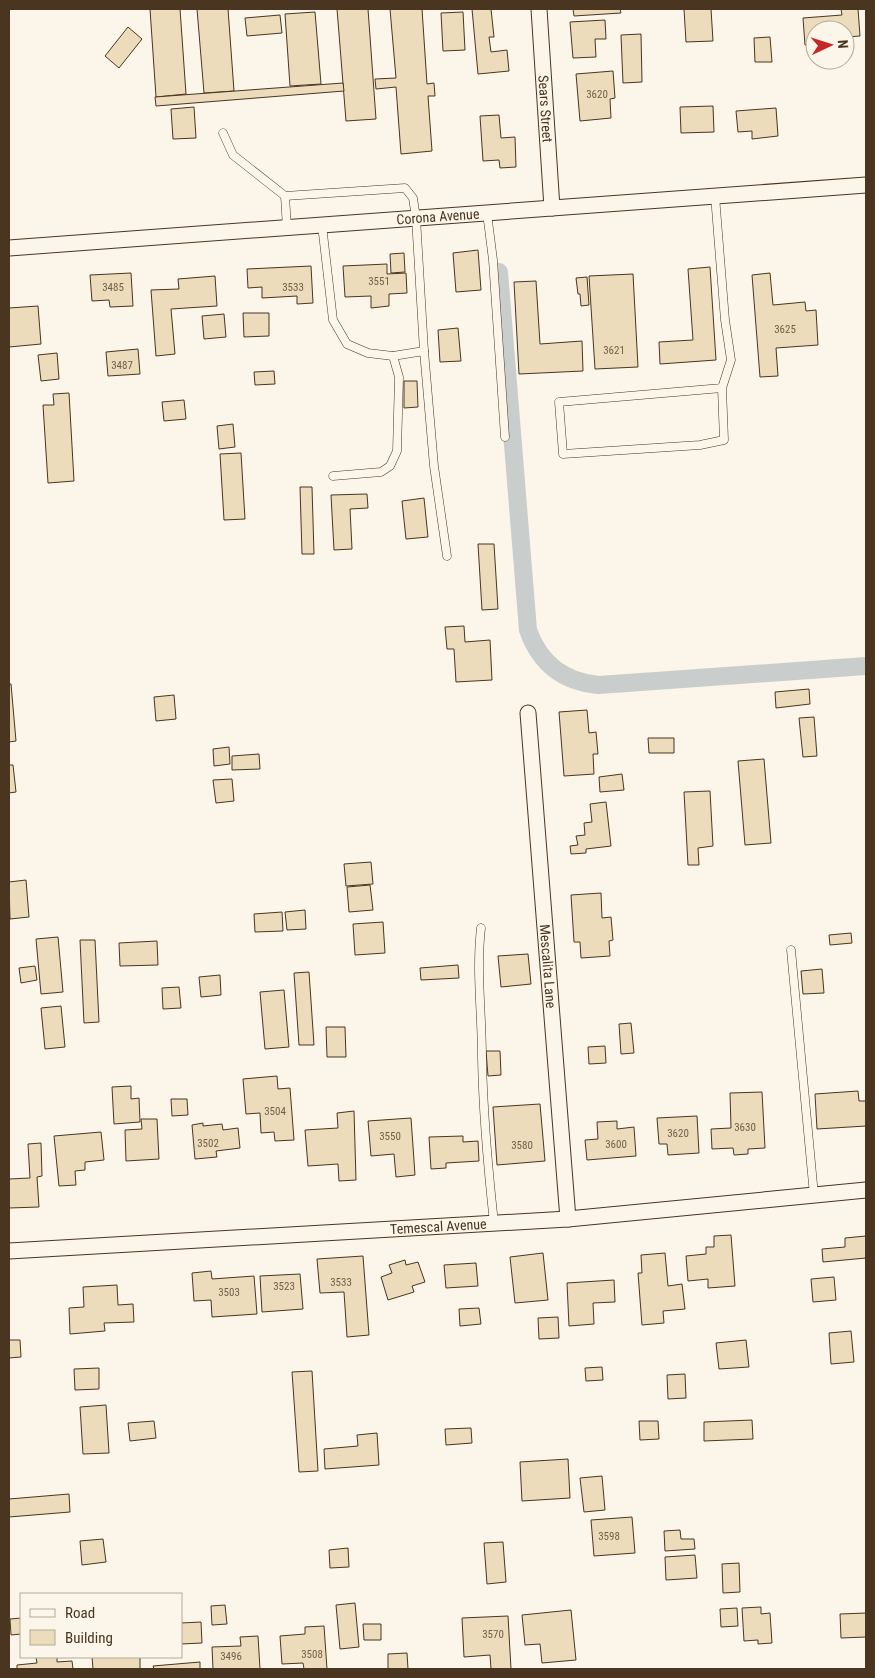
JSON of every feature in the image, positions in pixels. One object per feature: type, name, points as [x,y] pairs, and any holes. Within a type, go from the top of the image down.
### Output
[{"type":"street","name":"Sears Street","points":[[539,9],[552,208]]},
{"type":"street","name":"Corona Avenue","points":[[9,248],[866,185]]},
{"type":"street","name":"Mescalita Lane","points":[[528,713],[568,1218]]},
{"type":"street","name":"Temescal Avenue","points":[[9,1251],[568,1218],[866,1190]]},
{"type":"lane","points":[[223,132],[233,155],[284,196],[405,188],[413,198],[434,466],[447,556]]},
{"type":"lane","points":[[284,196],[287,228]]},
{"type":"lane","points":[[715,196],[725,320],[731,360],[722,388],[724,440],[700,445],[563,454],[559,402],[722,388]]},
{"type":"lane","points":[[486,213],[493,260],[505,437]]},
{"type":"lane","points":[[322,225],[333,320],[347,344],[368,353],[393,356],[424,351]]},
{"type":"lane","points":[[333,476],[381,472],[390,466],[397,451],[399,377],[393,356]]},
{"type":"lane","points":[[481,928],[479,960],[482,1075],[494,1223]]},
{"type":"lane","points":[[791,950],[814,1195]]},
{"type":"building","points":[[150,9],[180,9],[186,94],[156,97]]},
{"type":"building","points":[[197,9],[228,9],[234,91],[204,93]]},
{"type":"building","points":[[337,9],[368,9],[376,119],[346,121]]},
{"type":"building","points":[[390,9],[422,9],[427,84],[434,83],[435,96],[428,96],[432,151],[401,154],[396,87],[376,89],[375,79],[396,78]]},
{"type":"building","points":[[472,9],[491,9],[494,37],[489,37],[491,52],[507,50],[509,71],[478,74]]},
{"type":"building","points":[[573,9],[620,9],[621,13],[574,16]]},
{"type":"building","points":[[684,9],[711,9],[713,41],[686,42]]},
{"type":"building","points":[[841,9],[858,9],[860,36],[855,36],[855,20],[805,20],[805,45],[803,18],[842,15]]},
{"type":"building","points":[[315,12],[321,84],[290,86],[285,14]]},
{"type":"building","points":[[463,12],[465,50],[443,51],[441,13]]},
{"type":"building","points":[[280,15],[282,33],[247,36],[245,18]]},
{"type":"building","points":[[605,20],[606,39],[595,39],[596,57],[573,58],[570,22]]},
{"type":"building","points":[[128,27],[142,39],[119,68],[105,56]]},
{"type":"building","points":[[641,34],[642,82],[623,83],[621,35]]},
{"type":"building","points":[[770,37],[772,62],[755,62],[754,38]]},
{"type":"building","points":[[613,71],[615,98],[610,99],[611,118],[580,121],[576,74]]},
{"type":"building","points":[[343,83],[344,91],[156,106],[155,97]]},
{"type":"building","points":[[713,106],[714,132],[681,133],[680,107]]},
{"type":"building","points":[[194,107],[196,138],[173,139],[171,109]]},
{"type":"building","points":[[776,108],[778,136],[752,139],[752,131],[738,132],[736,111]]},
{"type":"building","points":[[499,115],[501,138],[515,137],[516,167],[500,168],[499,160],[483,161],[480,116]]},
{"type":"building","points":[[478,250],[481,290],[456,292],[453,253]]},
{"type":"building","points":[[404,253],[405,272],[391,273],[390,254]]},
{"type":"building","points":[[387,264],[387,274],[406,273],[407,293],[389,294],[389,306],[371,308],[371,296],[345,297],[343,266]]},
{"type":"building","points":[[311,266],[313,303],[297,304],[297,296],[262,298],[262,287],[248,288],[247,269]]},
{"type":"building","points":[[710,267],[716,360],[660,364],[659,342],[693,340],[688,269]]},
{"type":"building","points":[[131,273],[133,306],[110,307],[109,300],[92,301],[90,275]]},
{"type":"building","points":[[770,273],[773,305],[805,302],[806,311],[816,310],[818,345],[776,348],[778,376],[760,377],[752,275]]},
{"type":"building","points":[[633,274],[638,367],[595,369],[589,276]]},
{"type":"building","points":[[215,276],[217,306],[171,309],[175,354],[156,356],[151,290],[179,289],[178,279]]},
{"type":"building","points":[[587,277],[589,305],[581,306],[576,278]]},
{"type":"building","points":[[536,281],[540,344],[582,341],[583,371],[519,374],[514,282]]},
{"type":"building","points":[[38,306],[41,344],[9,347],[9,308]]},
{"type":"building","points":[[243,313],[269,313],[269,336],[244,337]]},
{"type":"building","points":[[224,314],[226,337],[204,339],[202,316]]},
{"type":"building","points":[[458,328],[461,361],[440,362],[438,330]]},
{"type":"building","points":[[138,349],[140,374],[108,376],[106,352]]},
{"type":"building","points":[[57,353],[59,379],[41,381],[38,355]]},
{"type":"building","points":[[274,371],[275,384],[255,385],[254,372]]},
{"type":"building","points":[[404,381],[417,381],[418,407],[404,408]]},
{"type":"building","points":[[69,393],[74,481],[48,483],[43,405],[54,405],[53,394]]},
{"type":"building","points":[[184,400],[186,419],[164,421],[162,402]]},
{"type":"building","points":[[233,424],[235,447],[219,449],[217,426]]},
{"type":"building","points":[[241,453],[245,519],[224,520],[220,454]]},
{"type":"building","points":[[300,487],[312,487],[314,554],[302,554]]},
{"type":"building","points":[[367,494],[368,508],[350,509],[352,549],[334,550],[331,495]]},
{"type":"building","points":[[424,498],[428,537],[406,539],[402,501]]},
{"type":"building","points":[[478,544],[494,544],[498,609],[482,610]]},
{"type":"building","points":[[464,626],[465,642],[490,640],[492,680],[456,682],[454,649],[447,649],[445,627]]},
{"type":"building","points":[[9,684],[11,684],[16,741],[9,742]]},
{"type":"building","points":[[809,689],[810,704],[776,708],[775,692]]},
{"type":"building","points":[[174,695],[176,719],[156,721],[154,697]]},
{"type":"building","points":[[587,710],[589,733],[596,732],[598,754],[593,754],[594,774],[564,776],[559,712]]},
{"type":"building","points":[[814,717],[817,756],[803,757],[799,718]]},
{"type":"building","points":[[648,738],[674,738],[674,753],[649,753]]},
{"type":"building","points":[[229,747],[230,764],[214,766],[213,749]]},
{"type":"building","points":[[259,754],[260,769],[232,770],[232,756]]},
{"type":"building","points":[[764,759],[771,843],[745,845],[738,761]]},
{"type":"building","points":[[9,765],[13,765],[16,792],[9,793]]},
{"type":"building","points":[[622,774],[624,790],[600,792],[599,777]]},
{"type":"building","points":[[232,779],[234,801],[216,803],[213,780]]},
{"type":"building","points":[[710,791],[713,846],[698,848],[699,865],[688,865],[684,792]]},
{"type":"building","points":[[606,802],[611,846],[586,849],[586,853],[571,854],[570,846],[578,845],[576,836],[585,835],[584,823],[592,822],[590,804]]},
{"type":"building","points":[[371,862],[373,884],[346,886],[344,864]]},
{"type":"building","points":[[26,880],[29,917],[10,919],[9,882]]},
{"type":"building","points":[[370,885],[373,910],[349,912],[347,887]]},
{"type":"building","points":[[601,893],[602,918],[611,917],[613,940],[609,941],[610,956],[581,958],[580,942],[574,942],[571,895]]},
{"type":"building","points":[[305,910],[306,929],[287,930],[285,912]]},
{"type":"building","points":[[282,912],[283,931],[255,932],[254,914]]},
{"type":"building","points":[[383,922],[385,953],[355,955],[353,924]]},
{"type":"building","points":[[851,933],[852,943],[830,945],[829,935]]},
{"type":"building","points":[[58,937],[63,992],[41,994],[36,939]]},
{"type":"building","points":[[80,940],[95,940],[99,1022],[84,1023]]},
{"type":"building","points":[[157,941],[158,965],[120,966],[119,943]]},
{"type":"building","points":[[528,954],[531,984],[501,987],[498,956]]},
{"type":"building","points":[[458,965],[459,978],[421,980],[420,968]]},
{"type":"building","points":[[35,966],[37,980],[21,983],[19,968]]},
{"type":"building","points":[[822,969],[824,993],[803,994],[801,971]]},
{"type":"building","points":[[309,972],[314,1045],[299,1045],[294,973]]},
{"type":"building","points":[[220,975],[221,995],[201,997],[199,977]]},
{"type":"building","points":[[179,987],[181,1008],[163,1009],[162,988]]},
{"type":"building","points":[[284,990],[289,1047],[265,1049],[260,992]]},
{"type":"building","points":[[61,1006],[65,1047],[45,1049],[41,1008]]},
{"type":"building","points":[[631,1023],[634,1053],[621,1054],[619,1024]]},
{"type":"building","points":[[326,1027],[345,1027],[346,1057],[327,1057]]},
{"type":"building","points":[[605,1046],[606,1063],[589,1064],[588,1047]]},
{"type":"building","points":[[486,1051],[500,1051],[501,1075],[488,1076]]},
{"type":"building","points":[[277,1076],[278,1089],[290,1088],[294,1140],[275,1141],[274,1132],[261,1133],[260,1113],[246,1114],[243,1079]]},
{"type":"building","points":[[131,1086],[131,1099],[139,1098],[140,1122],[114,1124],[112,1087]]},
{"type":"building","points":[[858,1091],[859,1101],[866,1101],[866,1126],[817,1129],[815,1094]]},
{"type":"building","points":[[762,1092],[765,1148],[748,1149],[748,1154],[734,1155],[733,1148],[712,1149],[711,1129],[731,1128],[730,1093]]},
{"type":"building","points":[[171,1099],[187,1099],[188,1115],[172,1116]]},
{"type":"building","points":[[540,1104],[545,1161],[497,1165],[493,1107]]},
{"type":"building","points":[[354,1111],[356,1180],[339,1181],[338,1164],[308,1166],[305,1130],[338,1128],[337,1113]]},
{"type":"building","points":[[697,1116],[699,1153],[668,1155],[667,1144],[659,1144],[657,1118]]},
{"type":"building","points":[[411,1118],[415,1175],[396,1177],[394,1154],[371,1156],[368,1121]]},
{"type":"building","points":[[141,1119],[157,1119],[159,1159],[126,1161],[125,1130],[142,1129]]},
{"type":"building","points":[[617,1121],[617,1129],[634,1127],[636,1156],[587,1160],[585,1140],[598,1139],[597,1122]]},
{"type":"building","points":[[203,1123],[203,1126],[222,1124],[223,1130],[238,1128],[240,1148],[216,1151],[217,1157],[195,1159],[192,1125]]},
{"type":"building","points":[[101,1132],[104,1160],[85,1162],[85,1170],[75,1171],[76,1185],[59,1186],[54,1136]]},
{"type":"building","points":[[463,1136],[463,1142],[478,1141],[479,1161],[446,1163],[446,1168],[431,1169],[429,1137]]},
{"type":"building","points":[[41,1143],[42,1176],[37,1177],[39,1207],[9,1208],[9,1179],[30,1178],[28,1144]]},
{"type":"building","points":[[731,1235],[735,1286],[708,1288],[708,1279],[688,1281],[686,1256],[706,1254],[706,1247],[714,1247],[714,1236]]},
{"type":"building","points":[[866,1236],[866,1258],[823,1262],[822,1249],[845,1247],[845,1238]]},
{"type":"building","points":[[543,1253],[548,1300],[515,1303],[510,1257]]},
{"type":"building","points":[[665,1253],[668,1286],[682,1284],[685,1309],[663,1311],[664,1323],[642,1325],[638,1273],[642,1273],[641,1255]]},
{"type":"building","points":[[363,1256],[369,1335],[347,1337],[344,1292],[320,1293],[317,1259]]},
{"type":"building","points":[[405,1260],[406,1265],[418,1262],[425,1282],[412,1286],[414,1292],[388,1300],[381,1277],[392,1273],[389,1265]]},
{"type":"building","points":[[476,1263],[478,1286],[446,1288],[444,1265]]},
{"type":"building","points":[[211,1271],[212,1279],[254,1276],[257,1314],[212,1317],[211,1300],[194,1301],[192,1273]]},
{"type":"building","points":[[300,1274],[303,1309],[262,1312],[260,1276]]},
{"type":"building","points":[[834,1277],[836,1300],[813,1302],[811,1279]]},
{"type":"building","points":[[614,1280],[615,1302],[593,1303],[594,1324],[569,1326],[567,1283]]},
{"type":"building","points":[[117,1285],[118,1305],[133,1304],[134,1322],[104,1323],[105,1331],[70,1334],[69,1308],[84,1307],[83,1287]]},
{"type":"building","points":[[479,1308],[481,1324],[460,1326],[459,1309]]},
{"type":"building","points":[[558,1317],[559,1338],[539,1339],[538,1318]]},
{"type":"building","points":[[851,1331],[854,1362],[831,1364],[829,1333]]},
{"type":"building","points":[[9,1340],[20,1340],[21,1357],[9,1358]]},
{"type":"building","points":[[746,1340],[749,1367],[719,1369],[716,1343]]},
{"type":"building","points":[[602,1367],[603,1380],[586,1381],[585,1368]]},
{"type":"building","points":[[99,1368],[99,1389],[75,1390],[74,1369]]},
{"type":"building","points":[[312,1371],[318,1471],[299,1472],[292,1372]]},
{"type":"building","points":[[685,1374],[686,1398],[668,1399],[667,1375]]},
{"type":"building","points":[[106,1405],[109,1453],[83,1454],[80,1407]]},
{"type":"building","points":[[752,1420],[753,1439],[704,1441],[704,1422]]},
{"type":"building","points":[[154,1421],[156,1438],[130,1441],[128,1423]]},
{"type":"building","points":[[639,1421],[658,1421],[659,1439],[640,1440]]},
{"type":"building","points":[[471,1428],[472,1443],[446,1445],[445,1429]]},
{"type":"building","points":[[377,1433],[379,1465],[325,1469],[324,1449],[358,1446],[357,1435]]},
{"type":"building","points":[[568,1459],[570,1498],[522,1501],[520,1462]]},
{"type":"building","points":[[602,1476],[605,1510],[584,1512],[580,1478]]},
{"type":"building","points":[[69,1494],[70,1512],[9,1517],[9,1499]]},
{"type":"building","points":[[632,1517],[635,1553],[594,1556],[591,1520]]},
{"type":"building","points":[[680,1530],[681,1539],[694,1539],[695,1549],[665,1551],[664,1531]]},
{"type":"building","points":[[103,1539],[106,1562],[82,1565],[80,1541]]},
{"type":"building","points":[[503,1542],[506,1582],[487,1584],[484,1543]]},
{"type":"building","points":[[348,1548],[349,1567],[330,1568],[329,1550]]},
{"type":"building","points":[[695,1555],[697,1578],[666,1580],[665,1557]]},
{"type":"building","points":[[739,1563],[740,1592],[723,1593],[722,1564]]},
{"type":"building","points":[[355,1603],[359,1647],[340,1649],[336,1605]]},
{"type":"building","points":[[225,1605],[227,1624],[212,1625],[211,1606]]},
{"type":"building","points":[[761,1607],[761,1614],[770,1613],[772,1643],[758,1644],[758,1640],[744,1641],[742,1608]]},
{"type":"building","points":[[737,1608],[738,1626],[721,1627],[720,1609]]},
{"type":"building","points":[[571,1610],[576,1660],[542,1663],[540,1644],[525,1645],[522,1615]]},
{"type":"building","points":[[866,1613],[866,1637],[841,1638],[840,1614]]},
{"type":"building","points":[[508,1616],[511,1669],[491,1669],[490,1655],[464,1657],[462,1618]]},
{"type":"building","points":[[20,1618],[20,1634],[11,1635],[10,1619]]},
{"type":"building","points":[[201,1622],[202,1643],[182,1644],[182,1623]]},
{"type":"building","points":[[363,1624],[381,1624],[381,1640],[364,1640]]},
{"type":"building","points":[[324,1626],[327,1669],[304,1669],[303,1663],[282,1664],[280,1636],[305,1634],[305,1627]]},
{"type":"building","points":[[258,1636],[260,1669],[213,1669],[212,1647],[241,1646],[240,1637]]},
{"type":"building","points":[[407,1653],[408,1669],[388,1669],[388,1654]]},
{"type":"building","points":[[36,1658],[57,1658],[57,1662],[72,1661],[73,1669],[17,1669],[17,1665],[37,1663]]},
{"type":"building","points":[[92,1658],[140,1658],[140,1669],[93,1669]]},
{"type":"building","points":[[200,1662],[200,1669],[154,1669],[153,1666]]},
{"type":"waterway","points":[[499,272],[528,630],[539,653],[547,662],[564,675],[575,680],[599,685],[866,666]]}]
